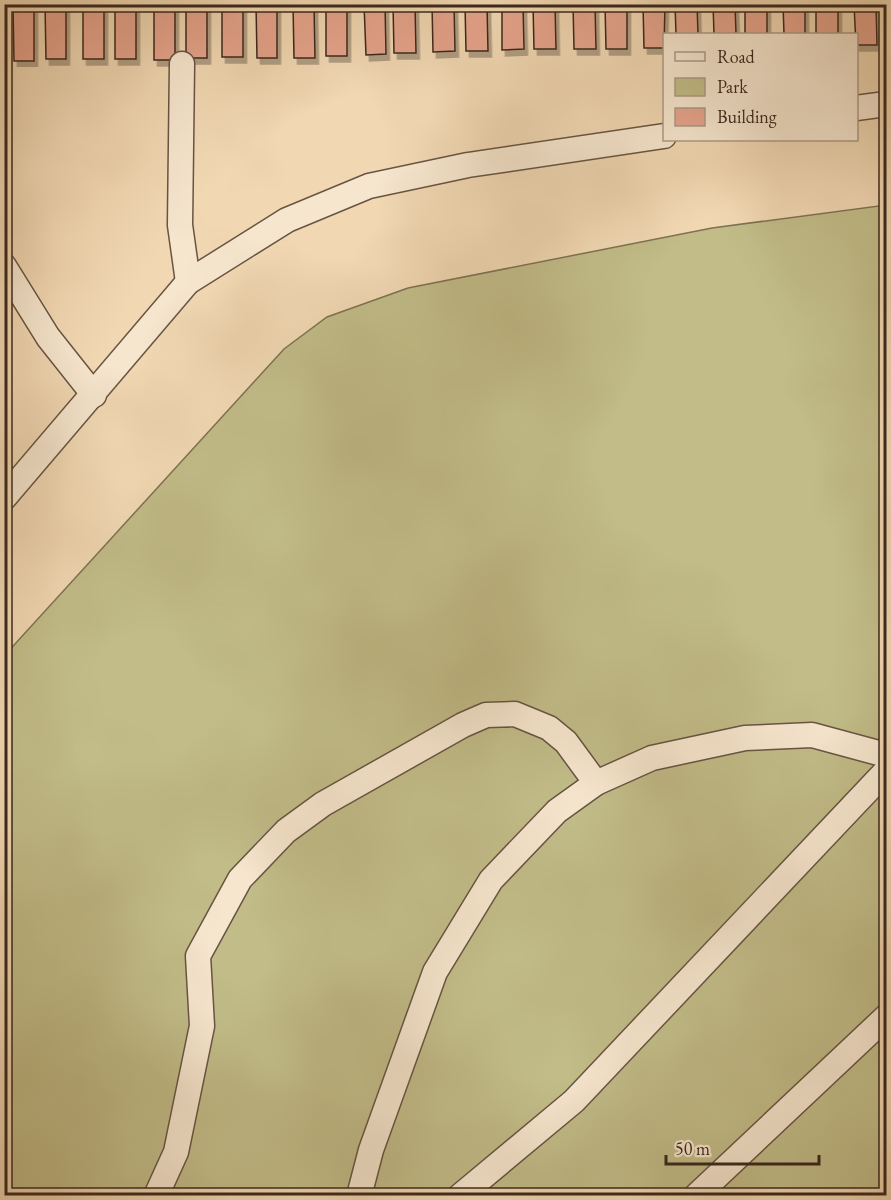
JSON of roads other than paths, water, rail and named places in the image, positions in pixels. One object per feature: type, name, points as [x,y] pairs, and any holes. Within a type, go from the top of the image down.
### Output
[{"type":"street","points":[[182,64],[180,225],[188,282]]},
{"type":"street","points":[[858,108],[886,104]]},
{"type":"street","points":[[4,498],[188,282],[287,220],[369,186],[468,165],[663,136]]},
{"type":"street","points":[[4,266],[48,337],[94,395]]},
{"type":"street","points":[[156,1196],[176,1152],[202,1026],[198,956],[240,879],[286,831],[323,804],[463,725],[486,715],[515,714],[549,728],[566,742],[596,783]]},
{"type":"street","points":[[359,1196],[372,1150],[435,972],[491,880],[557,811],[596,783],[652,758],[745,738],[812,735],[886,755]]},
{"type":"street","points":[[460,1196],[574,1101],[886,771]]},
{"type":"street","points":[[696,1196],[886,1017]]}]
